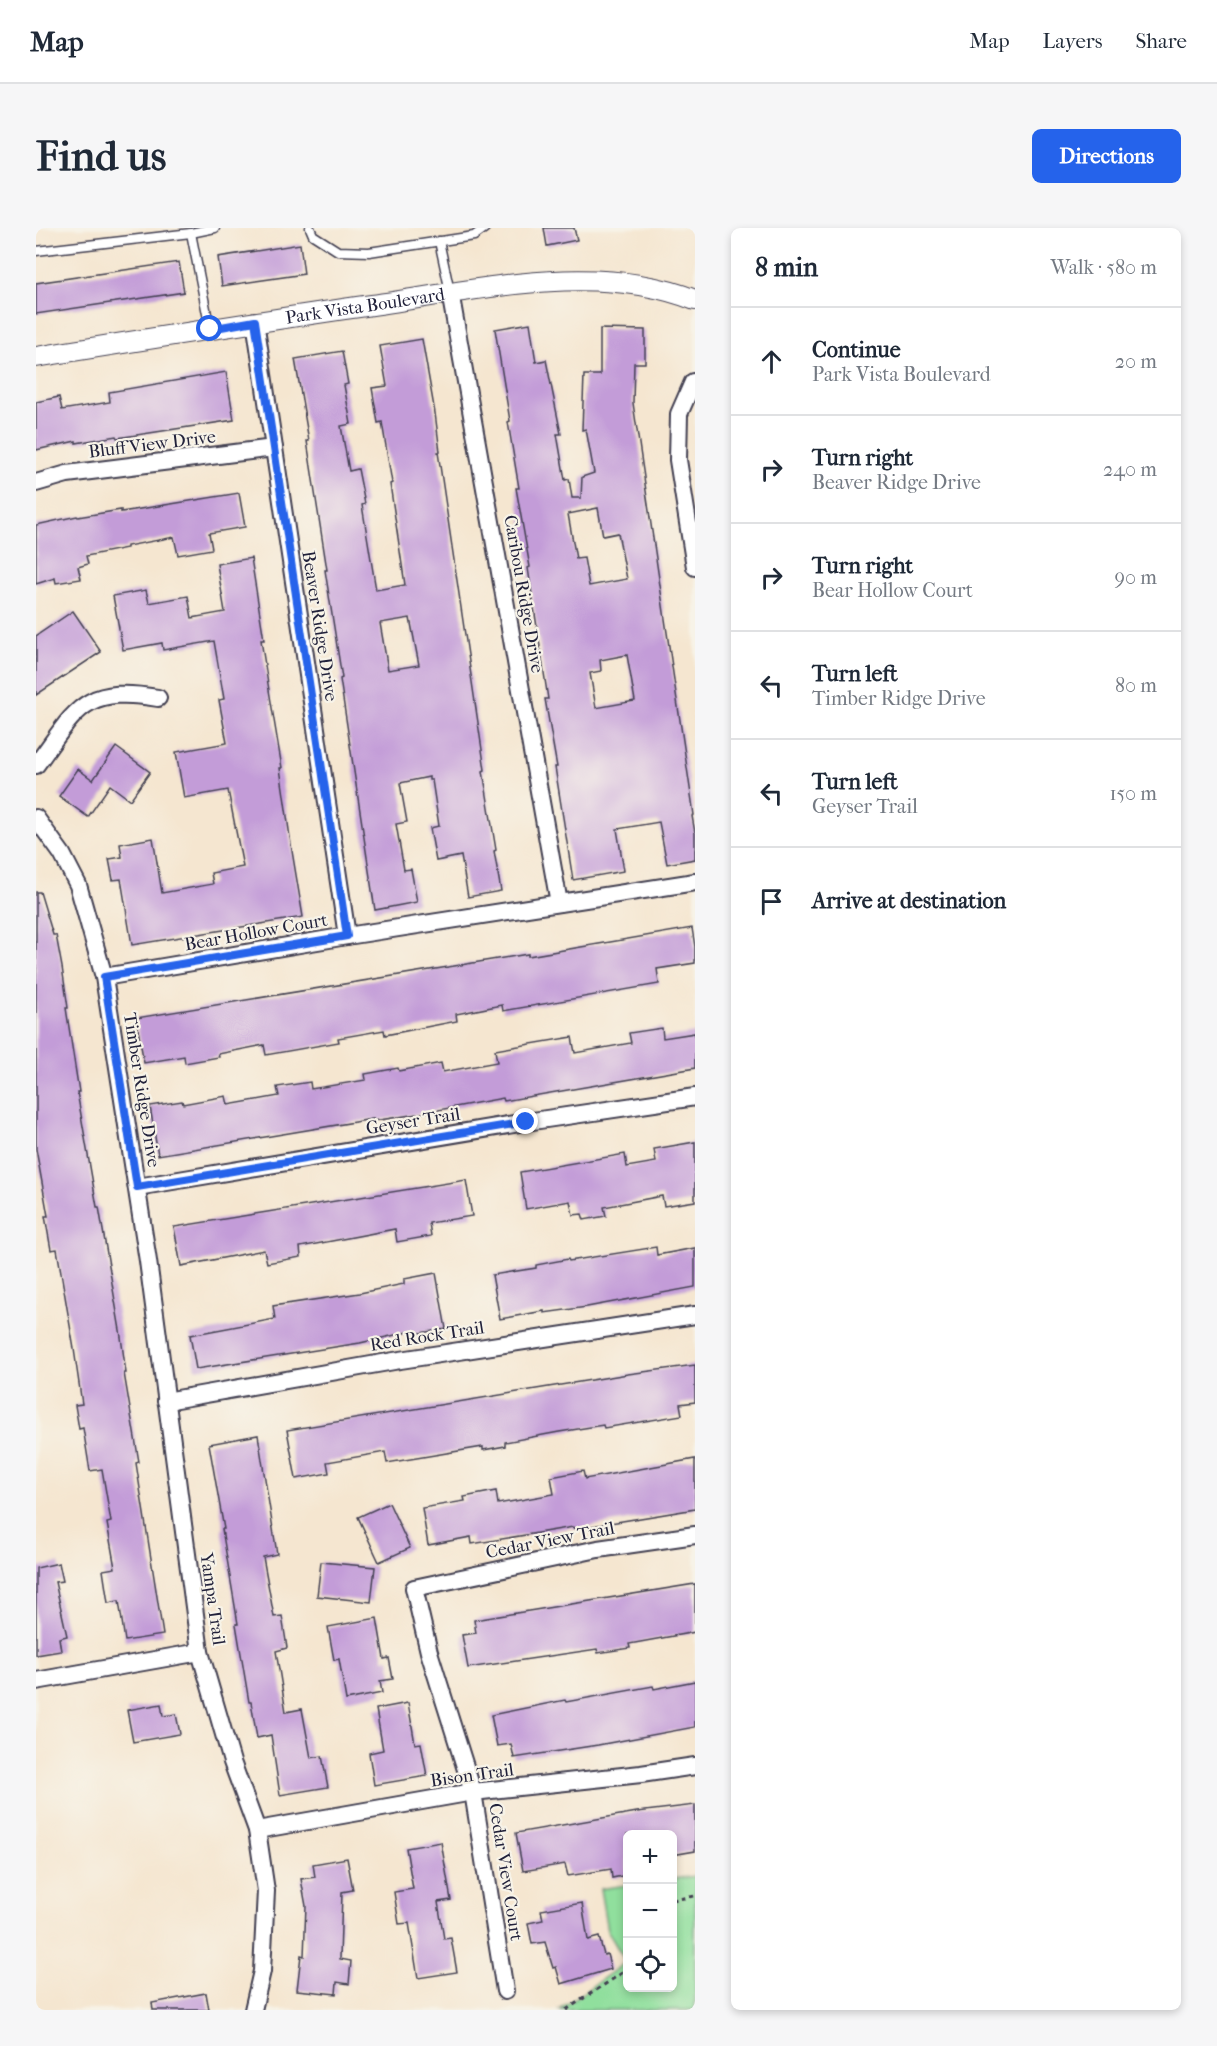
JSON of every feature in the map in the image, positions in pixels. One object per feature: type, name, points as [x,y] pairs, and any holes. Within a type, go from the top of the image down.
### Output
[{"type":"street","name":"Park Vista Boulevard","points":[[36,357],[450,292],[548,281],[618,282],[676,293],[695,300]]},
{"type":"street","name":"Caribou Ridge Drive","points":[[450,292],[559,903]]},
{"type":"street","name":"Beaver Ridge Drive","points":[[255,321],[347,936]]},
{"type":"street","points":[[693,382],[679,414],[678,460],[695,567]]},
{"type":"street","name":"Bluff View Drive","points":[[36,483],[67,474],[274,448]]},
{"type":"street","points":[[36,765],[79,708],[94,699],[116,693],[158,698]]},
{"type":"street","points":[[36,818],[62,854],[78,885],[104,977]]},
{"type":"street","name":"Bear Hollow Court","points":[[104,977],[347,936],[695,882]]},
{"type":"street","name":"Timber Ridge Drive","points":[[104,977],[137,1187]]},
{"type":"street","name":"Geyser Trail","points":[[137,1187],[526,1122],[695,1097]]},
{"type":"street","name":"Yampa Trail","points":[[137,1187],[200,1652],[232,1762],[257,1830],[266,1891],[262,1971],[253,2010]]},
{"type":"street","name":"Red Rock Trail","points":[[166,1401],[394,1360],[695,1315]]},
{"type":"street","name":"Cedar View Trail","points":[[414,1588],[598,1549],[695,1535]]},
{"type":"street","name":"Cedar View Court","points":[[414,1588],[429,1652],[473,1792],[505,1991]]},
{"type":"street","points":[[36,1681],[200,1652]]},
{"type":"street","name":"Bison Trail","points":[[257,1830],[473,1792],[695,1766]]},
{"type":"lane","points":[[36,251],[191,233],[215,228]]},
{"type":"lane","points":[[309,228],[313,235],[339,251],[369,252],[474,236],[485,228]]},
{"type":"lane","points":[[191,233],[210,329]]},
{"type":"lane","points":[[439,241],[450,292]]},
{"type":"path","points":[[677,1899],[695,1896]]},
{"type":"path","points":[[566,2010],[623,1972]]},
{"type":"green space","points":[[695,1876],[695,2010],[559,2010],[623,1964],[623,1992],[677,1992],[677,1878]]},
{"type":"green space","points":[[623,1886],[623,1957],[607,1930],[600,1889]]},
{"type":"building","points":[[544,228],[574,228],[577,240],[547,246]]},
{"type":"building","points":[[300,244],[304,274],[222,286],[218,257]]},
{"type":"building","points":[[179,262],[184,292],[36,314],[36,283]]},
{"type":"building","points":[[530,323],[536,362],[546,360],[561,434],[557,434],[565,480],[569,479],[572,498],[581,498],[582,477],[594,473],[586,429],[582,430],[584,375],[600,375],[600,329],[645,330],[645,363],[634,363],[633,403],[694,815],[692,816],[695,833],[695,859],[667,864],[659,822],[617,829],[624,871],[573,880],[545,699],[548,699],[528,568],[530,567],[516,488],[519,488],[508,422],[510,421],[495,329]],"holes":[[[598,508],[603,536],[618,533],[627,579],[589,586],[584,558],[576,559],[568,514]],[[627,655],[635,701],[596,708],[590,673],[601,671],[600,660]]]},
{"type":"building","points":[[422,339],[435,413],[440,452],[438,452],[501,891],[468,897],[461,856],[436,861],[430,828],[439,826],[432,780],[429,780],[429,777],[400,783],[407,822],[396,824],[404,870],[411,869],[417,902],[375,910],[340,679],[342,678],[307,441],[309,441],[295,359],[342,351],[348,384],[344,385],[351,424],[341,426],[349,471],[358,469],[376,590],[405,585],[382,422],[378,423],[372,388],[387,386],[380,346]],"holes":[[[410,618],[419,665],[388,670],[380,623]]]},
{"type":"building","points":[[226,372],[234,420],[117,438],[116,436],[76,443],[76,441],[36,450],[36,402],[59,397],[62,410],[110,402],[109,392]]},
{"type":"building","points":[[239,493],[245,527],[209,533],[212,549],[178,555],[174,537],[127,546],[127,548],[86,556],[88,564],[78,567],[81,579],[56,583],[55,578],[36,584],[36,525],[77,516],[121,510],[121,512]]},
{"type":"building","points":[[251,558],[264,640],[261,640],[303,917],[132,945],[121,879],[113,880],[109,859],[122,857],[120,844],[153,838],[162,893],[213,884],[211,873],[243,867],[228,790],[184,798],[176,752],[227,743],[219,700],[224,699],[214,641],[163,650],[162,643],[123,650],[113,596],[146,590],[149,603],[188,596],[192,618],[225,612],[217,564]]},
{"type":"building","points":[[73,611],[101,652],[36,695],[36,636]]},
{"type":"building","points":[[116,747],[150,772],[130,800],[110,785],[88,817],[59,796],[78,769],[93,780]]},
{"type":"building","points":[[36,892],[40,892],[53,935],[56,935],[62,967],[79,1092],[77,1092],[120,1330],[126,1373],[124,1373],[139,1462],[136,1463],[163,1635],[125,1641],[119,1601],[108,1603],[103,1570],[115,1568],[107,1523],[111,1522],[102,1469],[90,1471],[83,1428],[79,1429],[75,1405],[82,1404],[74,1349],[57,1249],[51,1250],[45,1216],[48,1216],[36,1149]]},
{"type":"building","points":[[692,928],[695,963],[657,969],[659,984],[503,1011],[502,1005],[456,1014],[457,1021],[385,1035],[384,1030],[338,1038],[339,1042],[266,1055],[264,1045],[185,1063],[184,1056],[144,1063],[136,1018]]},
{"type":"building","points":[[662,1028],[663,1038],[695,1033],[695,1068],[504,1101],[503,1098],[158,1155],[150,1106],[182,1101],[183,1104],[226,1096],[228,1105],[279,1096],[277,1087],[310,1082],[311,1089],[366,1080],[365,1074],[398,1068],[399,1071],[441,1063],[443,1072],[497,1062],[495,1050],[572,1037],[575,1053],[631,1043],[629,1033]]},
{"type":"building","points":[[695,1142],[695,1201],[664,1206],[662,1196],[604,1207],[606,1216],[584,1220],[582,1214],[573,1215],[570,1201],[526,1209],[520,1172],[625,1154],[627,1167],[656,1162],[654,1149]]},
{"type":"building","points":[[466,1180],[472,1216],[429,1223],[431,1236],[397,1242],[395,1229],[300,1247],[301,1257],[267,1263],[264,1250],[181,1266],[174,1227]]},
{"type":"building","points":[[656,1247],[657,1255],[695,1248],[695,1287],[587,1307],[544,1313],[544,1311],[500,1319],[492,1275],[536,1268],[536,1265],[568,1259],[569,1261]]},
{"type":"building","points":[[436,1273],[446,1329],[413,1334],[413,1331],[360,1343],[196,1369],[190,1335],[275,1319],[273,1306],[360,1293],[404,1284],[404,1279]]},
{"type":"building","points":[[695,1365],[695,1402],[680,1404],[682,1415],[604,1428],[603,1425],[559,1432],[505,1442],[505,1446],[483,1450],[483,1447],[387,1463],[385,1452],[327,1462],[329,1473],[296,1479],[287,1430]]},
{"type":"building","points":[[258,1435],[277,1554],[263,1557],[274,1617],[282,1616],[287,1648],[276,1651],[286,1712],[302,1709],[311,1758],[322,1756],[328,1787],[280,1795],[271,1735],[257,1738],[251,1702],[249,1702],[222,1529],[224,1529],[209,1444]]},
{"type":"building","points":[[695,1459],[695,1509],[472,1544],[471,1537],[428,1545],[422,1508],[465,1501],[464,1497],[496,1491],[498,1504],[554,1494],[551,1477],[583,1471],[585,1479]]},
{"type":"building","points":[[389,1503],[410,1548],[379,1562],[358,1517]]},
{"type":"building","points":[[321,1562],[375,1567],[371,1602],[317,1596]]},
{"type":"building","points":[[59,1563],[63,1581],[55,1582],[67,1636],[59,1638],[61,1651],[36,1655],[36,1568]]},
{"type":"building","points":[[695,1584],[695,1632],[629,1644],[630,1648],[598,1653],[597,1649],[468,1668],[462,1635],[476,1633],[474,1620]]},
{"type":"building","points":[[377,1618],[384,1659],[389,1658],[393,1679],[380,1681],[382,1693],[346,1700],[339,1659],[334,1660],[328,1627]]},
{"type":"building","points":[[695,1681],[695,1727],[514,1758],[511,1744],[497,1746],[491,1715],[565,1700],[566,1702],[653,1686],[654,1689]]},
{"type":"building","points":[[408,1703],[415,1744],[421,1743],[427,1776],[374,1785],[369,1753],[383,1750],[376,1709]]},
{"type":"building","points":[[161,1704],[163,1716],[176,1714],[180,1734],[133,1742],[127,1710]]},
{"type":"building","points":[[695,1805],[695,1851],[677,1854],[677,1830],[623,1830],[623,1876],[612,1878],[611,1869],[568,1876],[565,1864],[523,1871],[516,1833],[637,1812]]},
{"type":"building","points":[[441,1842],[451,1900],[438,1902],[444,1939],[451,1938],[457,1972],[418,1978],[409,1923],[399,1924],[394,1892],[413,1889],[406,1848]]},
{"type":"building","points":[[347,1858],[353,1890],[342,1892],[340,1959],[351,1961],[349,1984],[337,1982],[336,1994],[297,1990],[301,1955],[304,1956],[306,1906],[301,1879],[315,1877],[313,1864]]},
{"type":"building","points":[[582,1903],[588,1940],[599,1937],[611,1969],[561,1984],[545,1942],[532,1944],[528,1923],[543,1920],[541,1910]]},
{"type":"building","points":[[206,1993],[209,2010],[153,2010],[152,2003]]},
{"type":"route","points":[[210,329],[255,321],[347,936],[104,977],[137,1187],[526,1122]]}]
